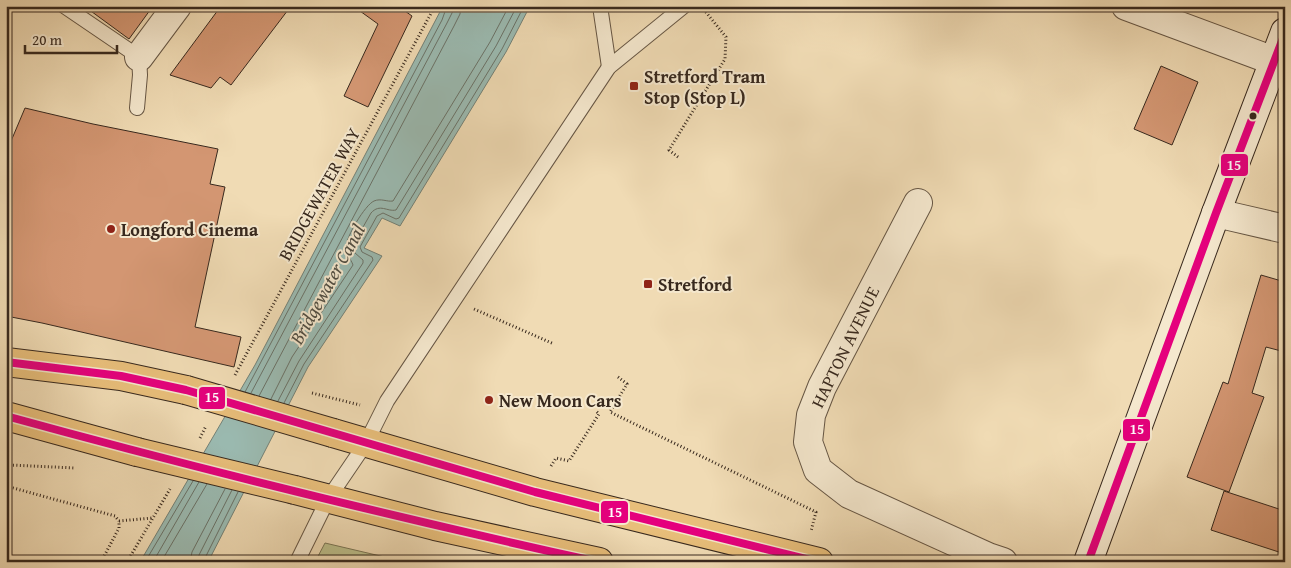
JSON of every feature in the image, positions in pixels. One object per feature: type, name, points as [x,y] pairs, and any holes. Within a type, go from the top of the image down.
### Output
[{"type":"highway","points":[[6,362],[121,376],[186,390],[468,473],[542,481],[819,562]]},
{"type":"highway","points":[[6,416],[137,452],[435,526],[599,562]]},
{"type":"highway","points":[[6,434],[40,443],[103,443]]},
{"type":"street","points":[[139,57],[177,6]]},
{"type":"street","points":[[1126,6],[1274,61]]},
{"type":"street","points":[[1088,562],[1216,213],[1285,32]]},
{"type":"street","name":"HAPTON AVENUE","points":[[918,203],[822,387],[811,416],[808,442],[818,470],[849,494],[1003,562]]},
{"type":"street","points":[[1216,213],[1285,229]]},
{"type":"lane","points":[[64,6],[139,57],[140,75],[137,108]]},
{"type":"lane","points":[[600,6],[609,67]]},
{"type":"lane","points":[[297,562],[328,499],[366,443],[387,401],[609,67],[684,6]]},
{"type":"path","name":"BRIDGEWATER WAY","points":[[234,376],[435,6]]},
{"type":"path","points":[[678,157],[669,150],[725,59],[726,37],[701,6]]},
{"type":"path","points":[[473,308],[554,344]]},
{"type":"path","points":[[618,377],[627,384],[610,412],[816,512],[809,536]]},
{"type":"path","points":[[324,396],[366,406],[381,412]]},
{"type":"path","points":[[542,481],[556,458],[570,461],[599,414],[596,411]]},
{"type":"path","points":[[6,464],[76,468]]},
{"type":"path","points":[[6,486],[115,516],[119,521],[119,528],[101,562]]},
{"type":"path","points":[[127,562],[164,500]]},
{"type":"path","points":[[119,521],[152,518]]},
{"type":"green space","points":[[325,543],[406,562],[315,562]]},
{"type":"water","name":"Bridgewater Canal","points":[[443,6],[530,6],[506,52],[400,226],[382,218],[364,248],[382,256],[308,367],[208,562],[140,562],[255,365]]},
{"type":"building","points":[[84,6],[153,6],[129,39]]},
{"type":"building","points":[[221,6],[291,6],[231,85],[220,77],[211,88],[170,75]]},
{"type":"building","points":[[353,6],[398,6],[412,16],[368,107],[344,96],[378,24]]},
{"type":"building","points":[[1161,66],[1198,82],[1172,145],[1134,129]]},
{"type":"building","name":"Longford Cinema","points":[[25,108],[93,124],[218,149],[210,184],[225,187],[195,327],[241,337],[234,367],[6,316],[6,153]]},
{"type":"building","points":[[1261,275],[1285,282],[1285,352],[1266,347],[1252,393],[1264,397],[1229,492],[1187,477],[1223,382],[1228,384]]},
{"type":"building","points":[[1224,491],[1285,511],[1285,554],[1211,530]]},
{"type":"transit line","name":"15","points":[[1088,562],[1216,213],[1285,33]]},
{"type":"transit line","name":"15","points":[[6,362],[121,376],[186,390],[535,492],[818,562]]},
{"type":"transit line","name":"15","points":[[6,416],[301,493],[598,562]]},
{"type":"place","name":"Stretford Tram Stop (Stop L)","points":[[634,86]]},
{"type":"place","name":"Longford Cinema","points":[[111,229]]},
{"type":"place","name":"Stretford","points":[[648,284]]},
{"type":"place","name":"New Moon Cars","points":[[489,400]]}]
